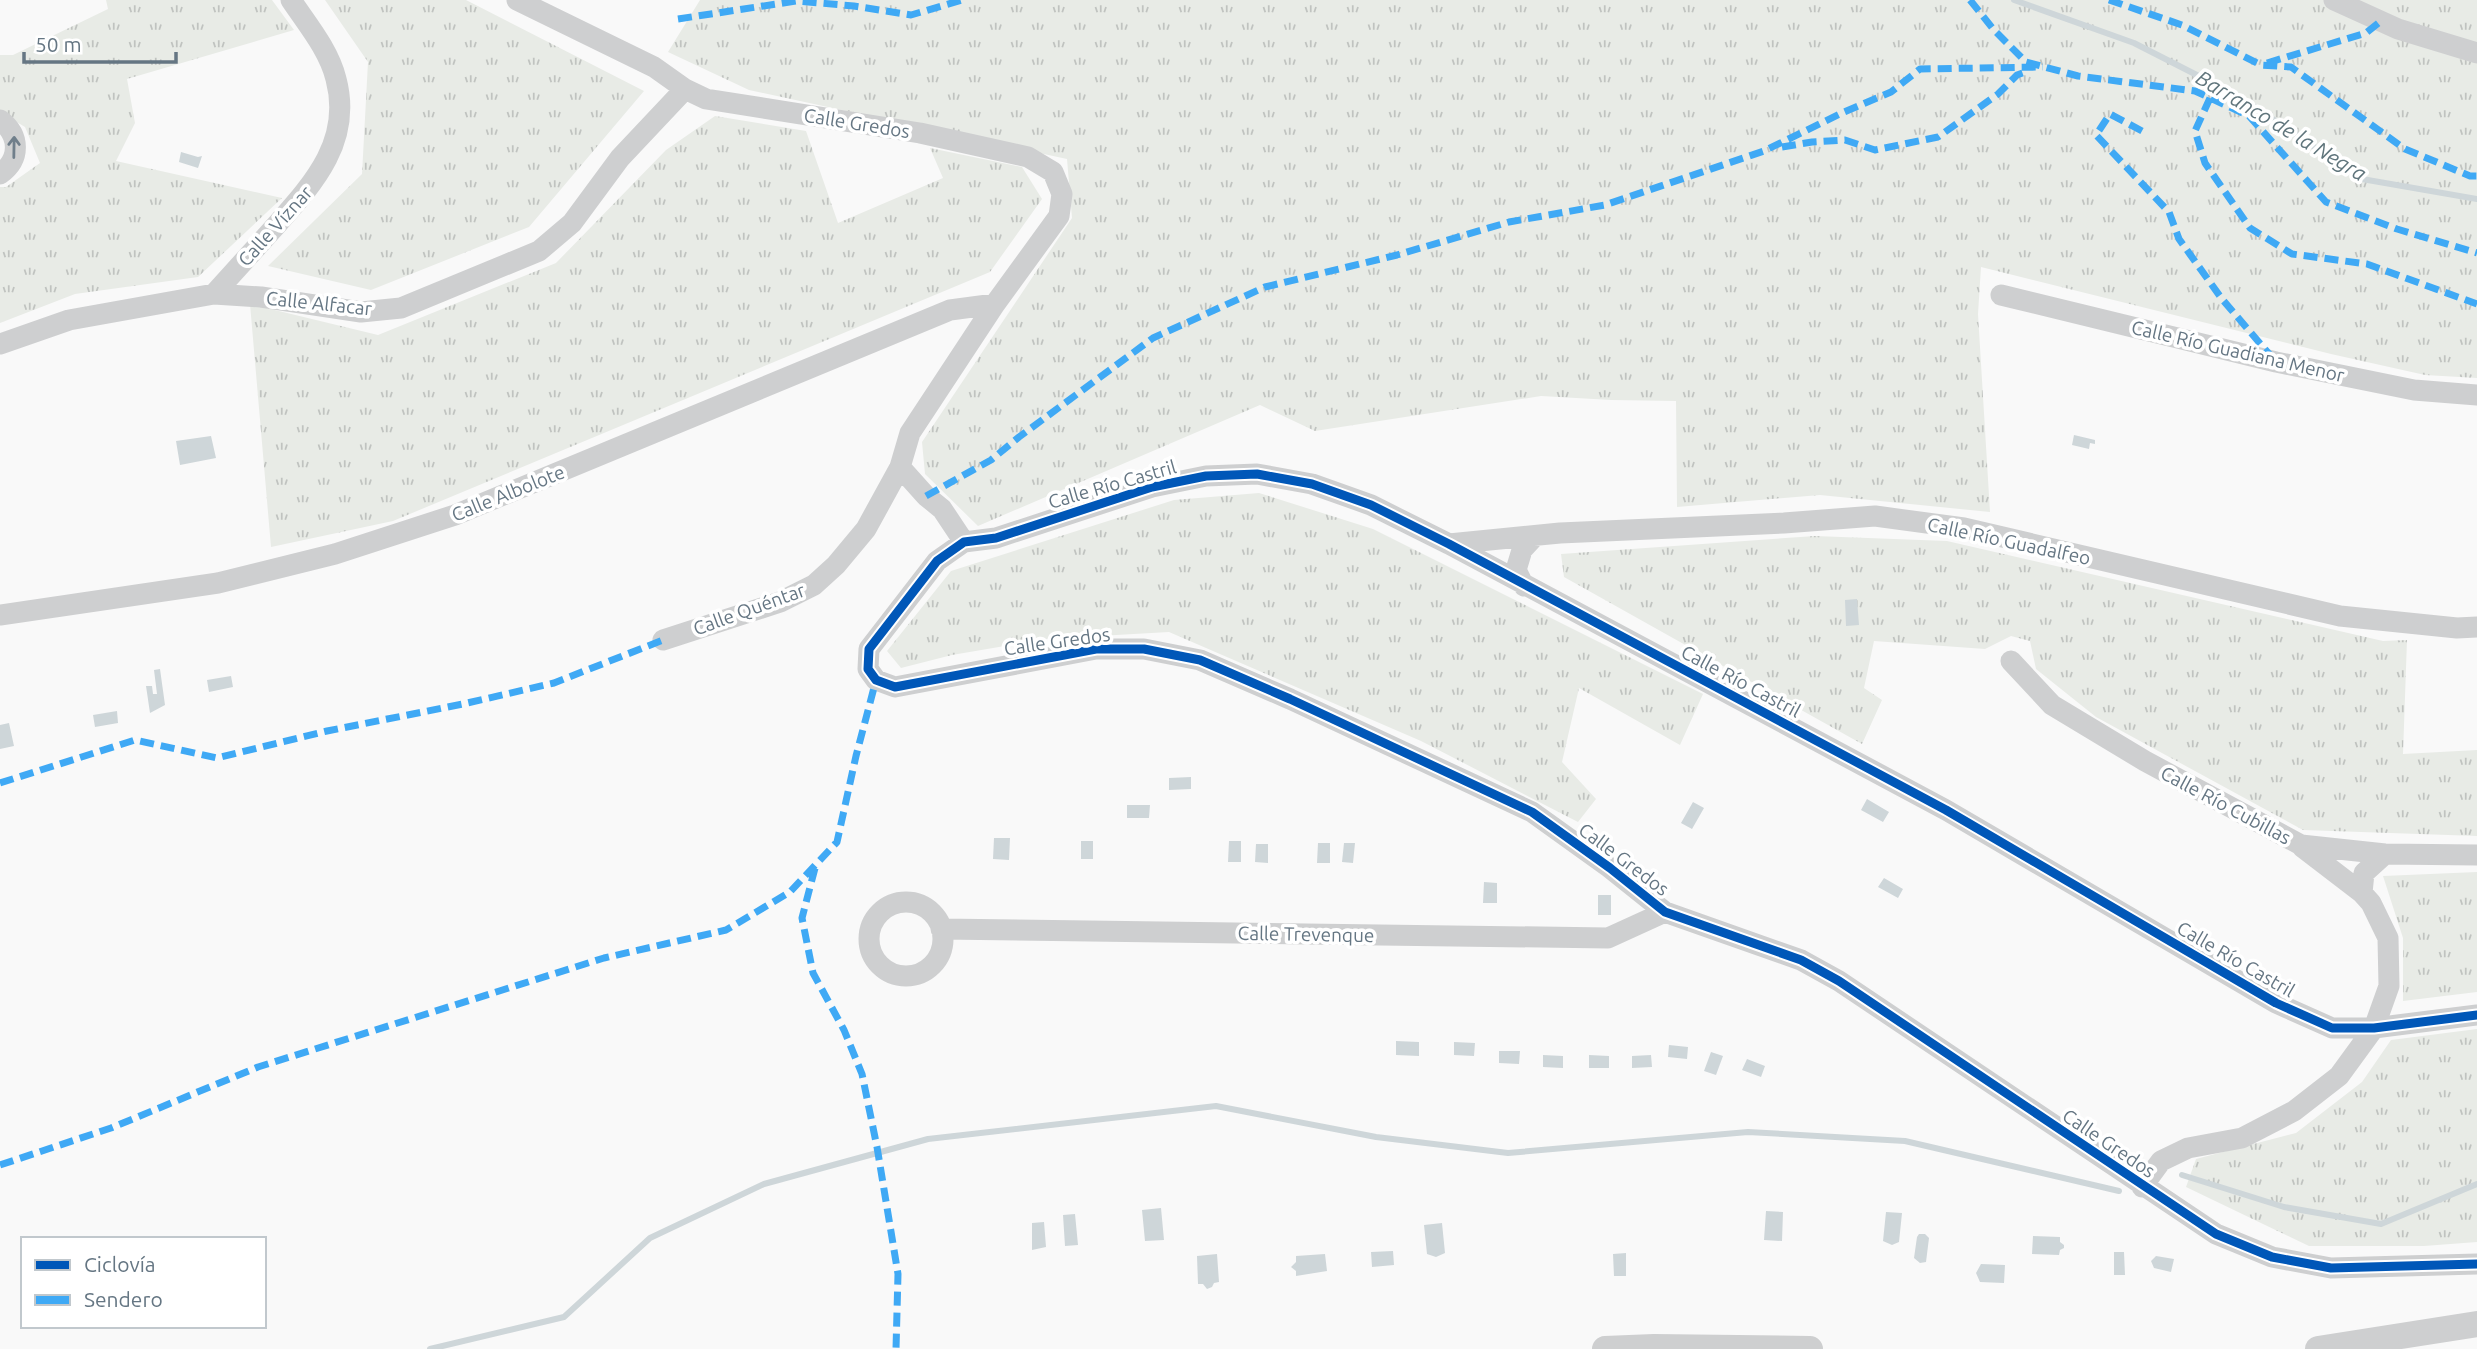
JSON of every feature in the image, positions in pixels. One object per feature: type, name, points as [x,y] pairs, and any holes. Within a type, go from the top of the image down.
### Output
[{"type":"street","name":"Calle Víznar","points":[[214,294],[314,182],[334,143],[341,119],[336,78],[326,54],[290,0]]},
{"type":"street","name":"Calle Gredos","points":[[517,0],[654,67],[685,89],[706,99],[920,133],[1028,157],[1053,172],[1062,194],[1059,216],[995,304],[910,433],[900,467]]},
{"type":"street","points":[[2334,0],[2398,29],[2477,53]]},
{"type":"street","name":"Calle Alfacar","points":[[0,344],[69,320],[214,294],[261,297],[360,312],[401,308],[539,251],[572,223],[620,158],[685,89]]},
{"type":"street","points":[[0,120],[9,127],[16,146],[10,166],[0,174]]},
{"type":"street","name":"Calle Río Guadiana Menor","points":[[2001,295],[2276,362],[2414,390],[2477,395]]},
{"type":"street","name":"Calle Albolote","points":[[0,615],[218,583],[335,554],[455,515],[950,310],[995,304]]},
{"type":"street","points":[[900,467],[942,509],[964,542]]},
{"type":"street","name":"Calle Quéntar","points":[[663,640],[780,602],[814,585],[836,565],[866,529],[900,467]]},
{"type":"street","name":"Calle Río Castril","points":[[964,542],[996,538],[1152,487],[1206,476],[1256,474],[1311,484],[1371,505],[1449,544],[1946,810],[2276,1003],[2332,1028],[2374,1028],[2477,1015]]},
{"type":"street","name":"Calle Río Guadalfeo","points":[[1449,544],[1560,533],[1875,516],[1964,528],[2340,616],[2457,628],[2477,627]]},
{"type":"street","points":[[1524,586],[1516,570],[1522,550],[1534,537]]},
{"type":"street","name":"Calle Gredos","points":[[964,542],[937,561],[870,649],[868,668],[876,680],[895,687],[1096,649],[1144,649],[1200,660],[1532,812],[1665,912],[1801,960],[1839,981],[2142,1187],[2216,1234],[2272,1257],[2331,1268],[2477,1264]]},
{"type":"street","name":"Calle Río Cubillas","points":[[2011,661],[2052,705],[2145,761],[2301,845],[2385,854],[2477,855]]},
{"type":"street","points":[[2142,1187],[2161,1161],[2188,1148],[2242,1138],[2294,1111],[2339,1076],[2374,1028],[2389,986],[2388,939],[2371,903],[2362,893],[2301,845]]},
{"type":"street","points":[[2362,893],[2364,873],[2385,854]]},
{"type":"street","name":"Calle Trevenque","points":[[941,929],[1608,938],[1665,912]]},
{"type":"street","points":[[2318,1349],[2477,1324]]},
{"type":"street","points":[[1605,1349],[1810,1349]]},
{"type":"green space","points":[[106,0],[272,0],[294,30],[127,79],[135,123],[116,161],[282,198],[198,277],[75,294],[0,323],[0,187],[6,187],[40,163],[25,127],[0,112],[0,55],[13,55],[108,9]]},
{"type":"green space","points":[[325,0],[466,0],[644,91],[529,227],[371,290],[268,266],[362,174],[368,62]]},
{"type":"green space","points":[[700,0],[2477,0],[2477,378],[2425,375],[2331,354],[1981,267],[1978,314],[1990,512],[1820,495],[1677,507],[1676,401],[1541,396],[1315,431],[1260,405],[978,526],[925,474],[922,442],[1072,218],[1067,159],[749,90],[668,52]]},
{"type":"green space","points":[[715,116],[806,131],[838,223],[943,178],[930,148],[1022,167],[1042,199],[990,272],[393,521],[271,547],[250,304],[378,335],[556,263],[666,150]]},
{"type":"green space","points":[[1259,493],[1373,529],[1703,694],[1680,745],[1579,688],[1562,762],[1596,799],[1578,822],[1421,741],[1169,632],[1046,639],[952,655],[901,668],[887,651],[951,571],[1174,500]]},
{"type":"green space","points":[[1815,536],[1947,541],[2383,641],[2407,640],[2403,754],[2477,750],[2477,836],[2303,830],[2096,717],[2036,669],[2030,641],[2011,636],[1985,649],[1874,641],[1864,688],[1882,700],[1862,744],[1564,577],[1561,554]]},
{"type":"green space","points":[[2477,872],[2477,992],[2403,1001],[2403,938],[2383,876]]},
{"type":"green space","points":[[2477,1029],[2477,1242],[2424,1246],[2309,1246],[2186,1187],[2196,1159],[2296,1133],[2362,1082],[2391,1040]]},
{"type":"shaded area","points":[[181,152],[202,156],[198,168],[179,162]]},
{"type":"shaded area","points":[[2074,435],[2095,440],[2095,444],[2090,443],[2089,449],[2072,445]]},
{"type":"shaded area","points":[[211,436],[216,458],[180,465],[176,441]]},
{"type":"shaded area","points":[[1857,599],[1859,625],[1846,626],[1845,600]]},
{"type":"shaded area","points":[[160,669],[165,705],[150,713],[146,686],[152,686],[153,694],[157,694],[154,670]]},
{"type":"shaded area","points":[[231,676],[233,687],[209,692],[207,680]]},
{"type":"shaded area","points":[[117,711],[118,723],[95,727],[93,715]]},
{"type":"shaded area","points":[[9,723],[14,746],[0,749],[0,725]]},
{"type":"shaded area","points":[[1191,777],[1191,789],[1169,790],[1169,778]]},
{"type":"shaded area","points":[[1867,799],[1889,812],[1883,822],[1861,810]]},
{"type":"shaded area","points":[[1693,802],[1704,808],[1692,829],[1681,823]]},
{"type":"shaded area","points":[[1127,805],[1150,805],[1149,818],[1127,818]]},
{"type":"shaded area","points":[[994,838],[1010,838],[1009,860],[993,859]]},
{"type":"shaded area","points":[[1081,841],[1093,841],[1093,859],[1081,859]]},
{"type":"shaded area","points":[[1229,841],[1241,841],[1241,862],[1228,862]]},
{"type":"shaded area","points":[[1318,843],[1330,843],[1330,863],[1317,863]]},
{"type":"shaded area","points":[[1344,843],[1355,843],[1353,863],[1342,862]]},
{"type":"shaded area","points":[[1256,844],[1268,844],[1268,863],[1255,862]]},
{"type":"shaded area","points":[[1884,878],[1903,889],[1898,898],[1878,887]]},
{"type":"shaded area","points":[[1484,882],[1497,883],[1497,903],[1483,903]]},
{"type":"shaded area","points":[[1598,895],[1611,895],[1611,915],[1598,915]]},
{"type":"shaded area","points":[[1396,1041],[1419,1042],[1419,1056],[1396,1055]]},
{"type":"shaded area","points":[[1454,1042],[1475,1043],[1474,1056],[1454,1055]]},
{"type":"shaded area","points":[[1669,1045],[1688,1047],[1687,1059],[1668,1057]]},
{"type":"shaded area","points":[[1499,1051],[1520,1051],[1519,1064],[1499,1063]]},
{"type":"shaded area","points":[[1711,1052],[1723,1056],[1716,1075],[1704,1071]]},
{"type":"shaded area","points":[[1543,1055],[1563,1056],[1563,1068],[1543,1067]]},
{"type":"shaded area","points":[[1589,1055],[1609,1056],[1609,1068],[1589,1068]]},
{"type":"shaded area","points":[[1651,1055],[1652,1067],[1632,1068],[1632,1056]]},
{"type":"shaded area","points":[[1747,1059],[1765,1066],[1761,1077],[1742,1070]]},
{"type":"shaded area","points":[[1161,1208],[1164,1240],[1145,1241],[1142,1210]]},
{"type":"shaded area","points":[[1766,1211],[1783,1212],[1782,1241],[1764,1240]]},
{"type":"shaded area","points":[[1886,1212],[1902,1213],[1899,1242],[1892,1245],[1883,1241]]},
{"type":"shaded area","points":[[1075,1214],[1078,1245],[1065,1246],[1063,1215]]},
{"type":"shaded area","points":[[1044,1222],[1046,1247],[1032,1250],[1032,1223]]},
{"type":"shaded area","points":[[1442,1223],[1445,1253],[1436,1257],[1427,1254],[1424,1225]]},
{"type":"shaded area","points":[[1919,1234],[1925,1234],[1929,1238],[1926,1262],[1920,1263],[1914,1258]]},
{"type":"shaded area","points":[[2033,1236],[2060,1237],[2064,1248],[2059,1255],[2032,1254]]},
{"type":"shaded area","points":[[1393,1251],[1394,1265],[1372,1267],[1371,1252]]},
{"type":"shaded area","points":[[2114,1252],[2124,1252],[2125,1275],[2114,1275]]},
{"type":"shaded area","points":[[1626,1253],[1626,1276],[1614,1276],[1613,1254]]},
{"type":"shaded area","points":[[1217,1254],[1219,1282],[1207,1289],[1203,1284],[1198,1284],[1197,1256]]},
{"type":"shaded area","points":[[1325,1254],[1327,1271],[1296,1276],[1296,1271],[1291,1267],[1296,1262],[1296,1256]]},
{"type":"shaded area","points":[[2156,1256],[2174,1259],[2171,1272],[2154,1268],[2151,1261]]},
{"type":"shaded area","points":[[1981,1264],[2005,1265],[2004,1283],[1980,1282],[1976,1273]]},
{"type":"waterway","name":"Barranco de la Negra","points":[[2014,0],[2134,43],[2240,97],[2362,179],[2477,199]]},
{"type":"waterway","points":[[430,1349],[564,1317],[650,1238],[764,1184],[928,1139],[1216,1106],[1376,1137],[1508,1153],[1748,1132],[1905,1141],[2119,1191]]},
{"type":"waterway","points":[[2182,1175],[2284,1207],[2381,1224],[2477,1184]]},
{"type":"marked path","points":[[678,19],[796,1],[911,15],[962,0]]},
{"type":"marked path","points":[[1970,0],[1994,30],[2026,62],[2078,76],[2195,91],[2249,116],[2326,202],[2397,229],[2477,253]]},
{"type":"marked path","points":[[2109,0],[2182,25],[2261,65],[2291,67],[2405,149],[2470,176],[2477,176]]},
{"type":"marked path","points":[[2267,63],[2366,33],[2381,21]]},
{"type":"marked path","points":[[926,496],[991,460],[1153,338],[1265,287],[1397,255],[1509,222],[1605,205],[1764,151],[1891,92],[1920,69],[2043,67]]},
{"type":"marked path","points":[[1782,147],[1845,140],[1875,150],[1938,137],[1998,94],[2017,75],[2028,71]]},
{"type":"marked path","points":[[2210,98],[2195,131],[2205,163],[2250,228],[2292,254],[2367,264],[2477,304]]},
{"type":"marked path","points":[[2142,131],[2110,114],[2096,135],[2169,212],[2179,239],[2222,299],[2276,362]]},
{"type":"marked path","points":[[0,783],[135,740],[217,758],[327,731],[554,683],[663,640]]},
{"type":"marked path","points":[[0,1165],[111,1128],[258,1067],[604,958],[726,930],[790,892],[837,842],[876,680]]},
{"type":"marked path","points":[[815,868],[802,918],[813,973],[844,1030],[862,1074],[898,1274],[896,1349]]},
{"type":"cycle path","points":[[2477,1015],[2374,1028],[2332,1028],[2276,1003],[1946,810],[1449,544],[1371,505],[1312,484],[1257,474],[1206,476],[1152,487],[996,538],[964,542],[937,561],[869,649],[868,669],[876,680],[895,687],[1096,649],[1144,649],[1200,660],[1532,812],[1610,868],[1665,912],[1801,960],[1839,981],[2216,1234],[2272,1257],[2331,1268],[2477,1264]]}]
